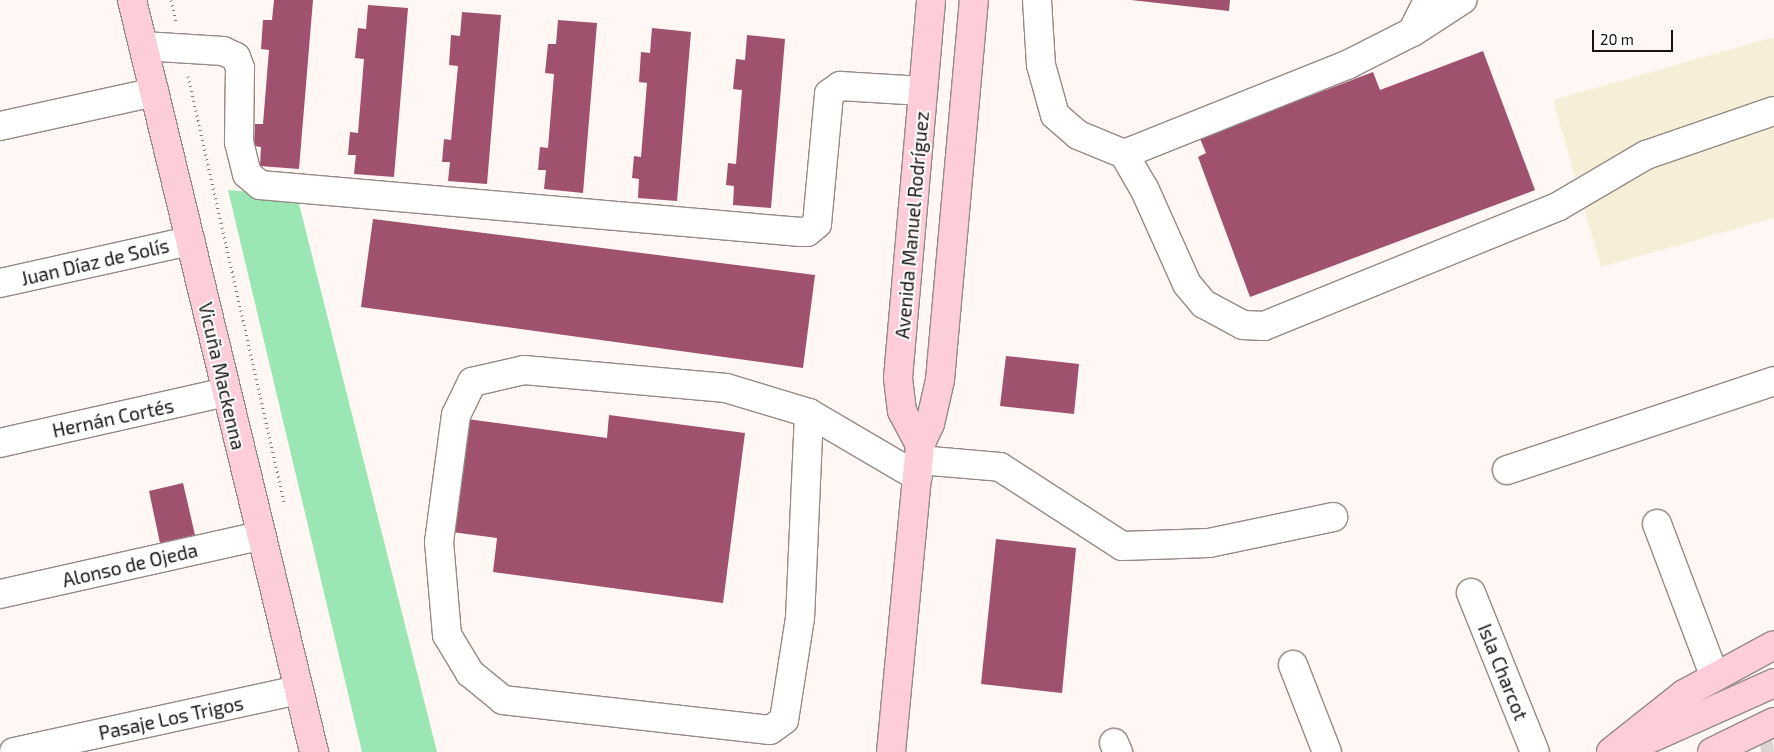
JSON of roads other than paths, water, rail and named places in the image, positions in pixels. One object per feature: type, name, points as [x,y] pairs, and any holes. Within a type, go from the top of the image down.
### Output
[{"type":"main road","name":"Vicuña Mackenna","points":[[132,0],[260,536],[314,752]]},
{"type":"main road","name":"Avenida Manuel Rodríguez","points":[[919,461],[902,411],[898,378],[931,0]]},
{"type":"main road","points":[[892,752],[919,461],[940,380],[973,12],[946,0]]},
{"type":"main road","points":[[1611,752],[1655,714],[1714,675],[1774,644]]},
{"type":"main road","points":[[1620,752],[1774,683]]},
{"type":"main road","points":[[1712,752],[1774,722]]},
{"type":"street","points":[[1037,0],[1041,66],[1055,115],[1078,134],[1124,154],[1144,188],[1187,284],[1204,304],[1243,325],[1264,326],[1559,206],[1646,155],[1774,111]]},
{"type":"street","points":[[1412,32],[1428,0]]},
{"type":"street","points":[[1124,154],[1346,65],[1412,32],[1462,0]]},
{"type":"street","points":[[143,46],[223,51],[236,58],[240,68],[239,142],[247,174],[260,185],[801,232],[807,232],[816,224],[829,94],[840,86],[923,91]]},
{"type":"street","points":[[0,126],[154,92]]},
{"type":"street","name":"Juan Díaz de Solís","points":[[0,283],[190,241]]},
{"type":"street","points":[[809,413],[800,618],[784,720],[770,730],[503,700],[470,673],[447,635],[439,542],[456,415],[472,382],[524,370],[726,388],[809,413],[919,461],[1000,467],[1122,546],[1209,543],[1333,517]]},
{"type":"street","points":[[1507,470],[1774,381]]},
{"type":"street","name":"Hernán Cortés","points":[[0,443],[226,392]]},
{"type":"street","points":[[1657,524],[1714,675]]},
{"type":"street","name":"Alonso de Ojeda","points":[[0,594],[260,536]]},
{"type":"street","name":"Isla Charcot","points":[[1472,593],[1535,752]]},
{"type":"street","points":[[1293,665],[1327,752]]},
{"type":"street","name":"Pasaje Los Trigos","points":[[14,752],[298,690]]},
{"type":"tunnel","points":[[1761,752],[1774,750]]}]
